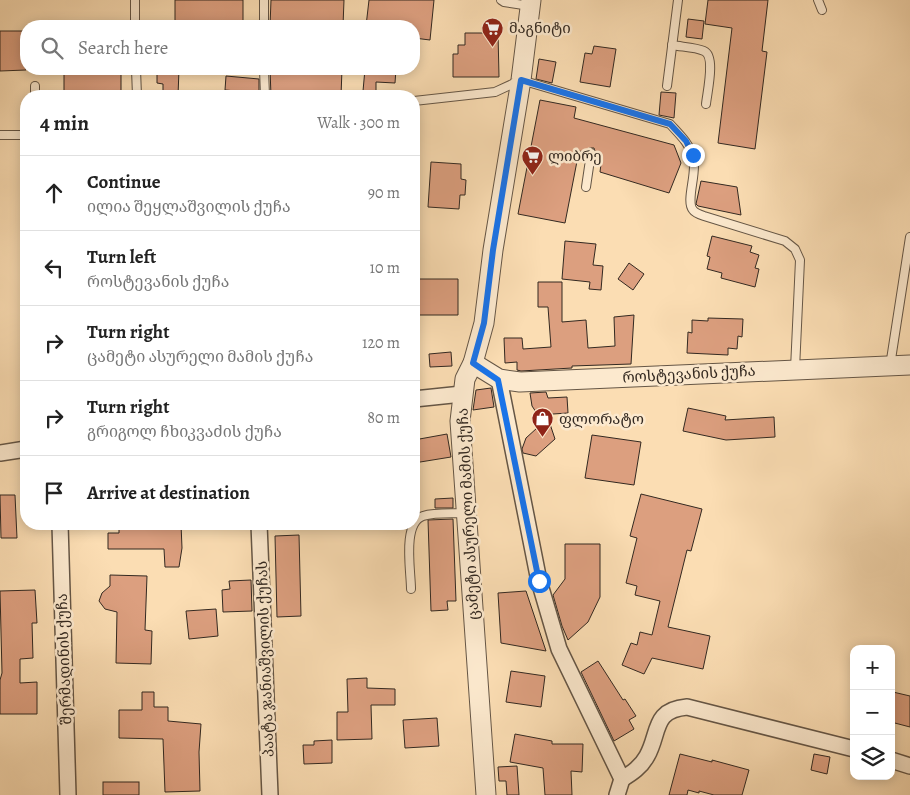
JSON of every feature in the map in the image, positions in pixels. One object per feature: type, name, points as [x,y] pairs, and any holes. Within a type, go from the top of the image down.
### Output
[{"type":"street","name":"ცამეტი ასურელი მამის ქუჩა","points":[[486,795],[460,422],[465,378],[473,363],[484,323],[493,250],[521,80],[530,3]]},
{"type":"street","name":"როსტევანის ქუჩა","points":[[473,363],[498,380],[520,382],[910,365]]},
{"type":"street","points":[[498,380],[546,607],[559,649],[622,779],[618,795]]},
{"type":"street","points":[[420,399],[462,394]]},
{"type":"street","points":[[0,453],[20,450]]},
{"type":"street","name":"შერმადინის ქუჩა","points":[[60,530],[68,795]]},
{"type":"street","name":"პაატა ჯანიაშვილის ქუჩას","points":[[259,530],[270,795]]},
{"type":"street","points":[[622,779],[635,771],[646,758],[652,747],[655,730],[663,717],[675,708],[688,706],[850,748]]},
{"type":"street","points":[[895,761],[910,766]]},
{"type":"lane","points":[[135,0],[135,20]]},
{"type":"lane","points":[[264,0],[264,20]]},
{"type":"lane","points":[[500,0],[504,2],[530,3]]},
{"type":"lane","points":[[667,86],[678,0]]},
{"type":"lane","points":[[818,0],[822,10]]},
{"type":"lane","points":[[672,45],[704,51],[709,54],[711,61],[706,104]]},
{"type":"lane","points":[[136,75],[137,90]]},
{"type":"lane","points":[[264,75],[265,90]]},
{"type":"lane","points":[[420,100],[495,92],[521,80],[599,107],[670,124],[686,141],[693,155],[695,170],[689,202],[694,211],[704,216],[785,241],[796,249],[800,260],[795,370]]},
{"type":"lane","points":[[0,135],[20,135]]},
{"type":"lane","points":[[586,187],[591,154]]},
{"type":"lane","points":[[890,366],[910,237]]},
{"type":"lane","points":[[420,518],[425,515],[466,513]]},
{"type":"lane","points":[[411,530],[409,534],[411,589]]},
{"type":"building","points":[[175,0],[243,0],[243,20],[175,20]]},
{"type":"building","points":[[271,0],[344,0],[343,20],[270,20]]},
{"type":"building","points":[[369,0],[434,0],[430,40],[420,39],[420,20],[367,20]]},
{"type":"building","points":[[708,0],[768,0],[762,51],[767,52],[755,149],[718,143],[732,28],[705,24]]},
{"type":"building","points":[[688,19],[704,21],[702,39],[686,37]]},
{"type":"building","points":[[0,31],[20,31],[20,70],[0,71]]},
{"type":"building","points":[[465,33],[498,33],[499,77],[453,77],[453,54],[458,54],[458,45],[465,45]]},
{"type":"building","points":[[594,46],[616,49],[610,87],[580,82],[585,53],[592,54]]},
{"type":"building","points":[[539,59],[556,62],[552,83],[536,79]]},
{"type":"building","points":[[64,75],[121,75],[121,90],[64,90]]},
{"type":"building","points":[[157,75],[179,75],[178,90],[163,90],[163,84],[157,83]]},
{"type":"building","points":[[270,75],[342,75],[341,90],[271,90]]},
{"type":"building","points":[[364,75],[396,75],[395,83],[376,82],[376,90],[363,90]]},
{"type":"building","points":[[226,76],[259,79],[259,90],[225,90]]},
{"type":"building","points":[[661,92],[676,93],[674,118],[659,115]]},
{"type":"building","points":[[540,100],[576,107],[574,118],[674,145],[681,163],[669,193],[600,172],[602,156],[596,155],[594,148],[589,148],[585,152],[579,151],[565,223],[518,214]]},
{"type":"building","points":[[431,162],[461,164],[461,179],[466,180],[465,195],[460,195],[459,209],[428,207]]},
{"type":"building","points":[[701,181],[737,187],[741,215],[698,206],[696,204]]},
{"type":"building","points":[[712,236],[752,246],[750,252],[759,255],[755,268],[759,269],[755,287],[721,278],[722,273],[707,269],[710,257],[707,256]]},
{"type":"building","points":[[565,241],[596,244],[593,265],[603,266],[601,290],[589,289],[590,282],[562,279]]},
{"type":"building","points":[[629,263],[644,274],[633,290],[618,279]]},
{"type":"building","points":[[420,279],[458,279],[458,315],[420,315]]},
{"type":"building","points":[[538,282],[562,282],[562,322],[586,320],[588,348],[615,346],[614,317],[634,315],[631,364],[572,366],[572,368],[521,371],[517,370],[517,362],[505,363],[504,338],[522,338],[523,349],[551,347],[548,307],[538,307]]},
{"type":"building","points":[[708,318],[743,319],[742,337],[738,336],[737,349],[728,348],[728,355],[687,353],[688,332],[692,333],[692,320],[708,321]]},
{"type":"building","points":[[451,352],[452,366],[430,367],[429,354]]},
{"type":"building","points":[[491,388],[494,407],[473,410],[476,390]]},
{"type":"building","points":[[546,392],[548,398],[567,397],[568,413],[538,415],[532,406],[530,393]]},
{"type":"building","points":[[688,408],[726,416],[725,420],[774,417],[775,437],[726,440],[683,431]]},
{"type":"building","points":[[548,418],[555,439],[536,456],[523,453],[522,449],[526,438]]},
{"type":"building","points":[[447,434],[451,457],[420,462],[420,439]]},
{"type":"building","points":[[592,435],[641,442],[634,485],[585,478]]},
{"type":"building","points":[[641,494],[702,509],[691,551],[687,550],[668,627],[710,636],[703,669],[652,658],[644,674],[622,665],[631,643],[637,645],[640,632],[652,635],[660,601],[635,595],[637,586],[626,583],[637,538],[630,536]]},
{"type":"building","points":[[0,495],[15,495],[17,538],[1,538]]},
{"type":"building","points":[[453,498],[453,508],[435,508],[435,499]]},
{"type":"building","points":[[453,519],[456,601],[447,601],[448,610],[431,611],[428,520]]},
{"type":"building","points":[[119,530],[181,530],[182,548],[179,567],[165,567],[164,549],[108,549],[108,533],[119,533]]},
{"type":"building","points":[[299,535],[301,616],[277,617],[275,536]]},
{"type":"building","points":[[565,544],[600,544],[600,597],[588,622],[568,640],[553,595],[565,579]]},
{"type":"building","points":[[110,575],[147,576],[145,630],[152,631],[151,664],[116,663],[117,612],[105,609],[99,601],[102,593],[110,586]]},
{"type":"building","points":[[251,580],[252,611],[223,612],[222,590],[230,589],[229,581]]},
{"type":"building","points":[[35,590],[37,623],[32,623],[33,658],[20,659],[20,683],[37,682],[37,714],[0,714],[0,680],[2,673],[0,591]]},
{"type":"building","points":[[526,591],[546,651],[501,643],[498,593]]},
{"type":"building","points":[[216,609],[218,636],[189,639],[186,611]]},
{"type":"building","points":[[598,661],[623,700],[625,699],[636,716],[629,720],[634,729],[614,741],[581,672]]},
{"type":"building","points":[[511,671],[545,676],[541,707],[506,702]]},
{"type":"building","points":[[367,678],[367,688],[395,689],[395,705],[371,705],[372,739],[337,740],[337,712],[348,712],[347,679]]},
{"type":"building","points":[[142,692],[154,692],[154,707],[168,707],[168,721],[201,724],[199,752],[200,791],[165,792],[163,739],[119,738],[119,710],[142,710]]},
{"type":"building","points":[[895,692],[910,696],[910,727],[895,723]]},
{"type":"building","points":[[437,718],[439,746],[405,748],[403,720]]},
{"type":"building","points":[[515,734],[552,741],[552,744],[583,744],[582,772],[571,771],[572,795],[545,795],[543,768],[510,762]]},
{"type":"building","points":[[332,740],[332,763],[304,764],[303,745],[314,745],[314,741]]},
{"type":"building","points":[[680,754],[749,770],[742,795],[714,795],[688,790],[687,795],[669,795]]},
{"type":"building","points":[[814,754],[830,757],[827,774],[811,770]]},
{"type":"building","points":[[517,766],[519,795],[507,795],[506,781],[499,781],[498,767]]},
{"type":"building","points":[[103,782],[139,782],[139,795],[103,795]]},
{"type":"place","name":"მაგნიტი","points":[[493,47]]},
{"type":"place","name":"ლიბრე","points":[[532,175]]},
{"type":"place","name":"ფლორატო","points":[[543,438]]},
{"type":"route","points":[[539,581],[498,380],[473,363],[484,323],[493,250],[521,80],[670,124],[686,141],[693,155]]}]
